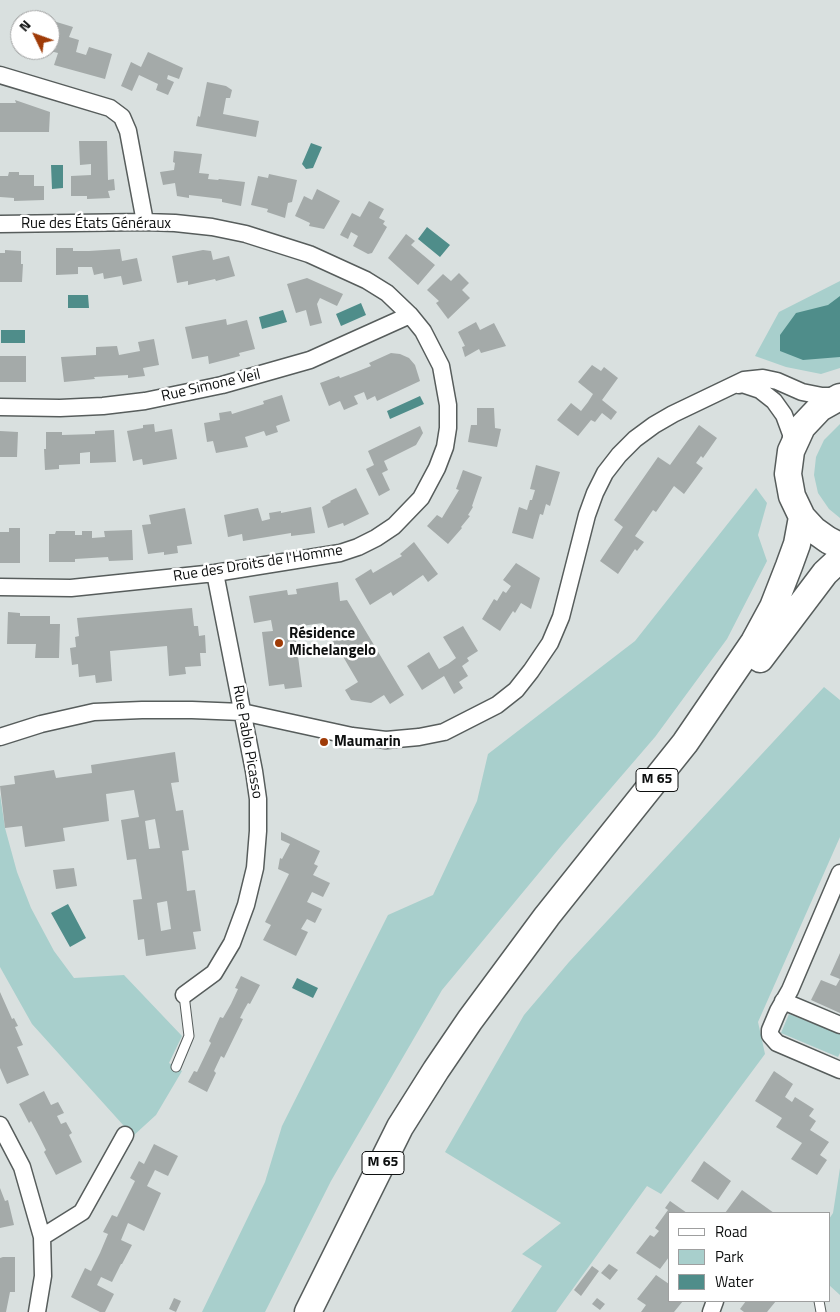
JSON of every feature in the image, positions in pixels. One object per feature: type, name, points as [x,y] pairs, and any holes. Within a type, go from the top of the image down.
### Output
[{"type":"main road","points":[[840,396],[820,408],[802,427],[791,451],[788,474],[792,496],[802,517],[814,530],[840,546]]},
{"type":"main road","name":"M 65","points":[[308,1312],[400,1127],[470,1020],[547,916],[686,743],[754,642],[773,607],[797,544],[802,517]]},
{"type":"main road","name":"M 65","points":[[470,1020],[648,808],[692,752],[824,572],[840,559]]},
{"type":"street","points":[[0,75],[110,108],[122,117],[128,130],[145,222]]},
{"type":"street","name":"Rue des États Généraux","points":[[0,224],[175,223],[246,234],[294,248],[339,266],[387,293],[410,315]]},
{"type":"street","name":"Rue Simone Veil","points":[[0,407],[60,408],[103,406],[145,401],[222,385],[310,360],[410,315]]},
{"type":"street","name":"Rue des Droits de l'Homme","points":[[0,587],[71,588],[215,573],[340,553],[376,538],[394,526],[421,498],[437,468],[445,447],[448,428],[448,405],[441,366],[423,331],[410,315]]},
{"type":"street","points":[[0,737],[41,724],[94,712],[192,710],[242,712],[316,729],[386,740],[419,737],[444,732],[497,705],[521,684],[532,671],[550,643],[561,617],[586,515],[595,493],[605,473],[635,439],[654,425],[744,380],[763,378],[776,381],[802,392],[822,396],[840,396]]},
{"type":"street","points":[[727,387],[742,384],[760,390],[774,401],[784,415],[791,434],[791,451]]},
{"type":"street","name":"Rue Pablo Picasso","points":[[184,995],[214,973],[232,943],[246,906],[255,868],[258,832],[258,800],[254,771],[215,573]]},
{"type":"street","points":[[840,873],[790,990],[770,1030],[772,1040],[777,1043],[840,1070]]},
{"type":"street","points":[[783,1001],[840,1025]]},
{"type":"street","points":[[0,1125],[22,1167],[42,1236],[43,1276],[37,1312]]},
{"type":"street","points":[[42,1236],[82,1212],[125,1135]]},
{"type":"lane","name":"Rue Pablo Picasso","points":[[176,1067],[189,1036],[184,995]]},
{"type":"green space","points":[[840,281],[840,368],[821,374],[786,367],[755,356],[779,312]]},
{"type":"green space","points":[[840,424],[840,518],[829,509],[818,493],[814,475],[816,457],[824,440]]},
{"type":"green space","points":[[756,488],[767,503],[758,535],[767,561],[727,639],[655,737],[562,845],[442,990],[331,1181],[265,1312],[202,1312],[265,1182],[282,1126],[388,915],[433,895],[477,801],[488,754],[635,641]]},
{"type":"green space","points":[[824,687],[840,700],[840,837],[758,1022],[765,1054],[661,1194],[647,1186],[556,1312],[511,1312],[542,1266],[522,1254],[561,1223],[445,1152],[524,1015],[569,962]]},
{"type":"green space","points":[[0,794],[5,828],[17,872],[31,908],[54,951],[74,978],[124,975],[182,1036],[169,1063],[182,1071],[156,1115],[133,1136],[32,1024],[0,967]]},
{"type":"green space","points":[[789,1014],[840,1034],[840,1053],[838,1057],[781,1033]]},
{"type":"green space","points":[[840,1168],[840,1295],[830,1286],[830,1218],[833,1213]]},
{"type":"water","points":[[311,143],[322,147],[313,168],[306,169],[302,164]]},
{"type":"water","points":[[51,165],[63,165],[63,188],[52,189]]},
{"type":"water","points":[[427,227],[450,245],[440,257],[418,239]]},
{"type":"water","points":[[68,295],[88,295],[89,308],[68,308]]},
{"type":"water","points":[[840,296],[840,357],[803,360],[780,351],[780,335],[796,313],[828,305]]},
{"type":"water","points":[[361,303],[366,315],[341,326],[336,314]]},
{"type":"water","points":[[283,310],[287,322],[262,329],[259,317]]},
{"type":"water","points":[[1,330],[25,330],[25,343],[1,343]]},
{"type":"water","points":[[420,396],[424,404],[390,419],[387,411]]},
{"type":"water","points":[[68,904],[86,938],[70,947],[51,913]]},
{"type":"water","points":[[297,978],[318,988],[313,998],[292,988]]},
{"type":"building","points":[[60,23],[73,27],[69,37],[79,40],[76,52],[86,55],[89,47],[112,54],[105,79],[54,65],[56,60],[60,60]]},
{"type":"building","points":[[148,52],[183,68],[179,79],[168,75],[167,79],[174,82],[168,95],[156,90],[158,84],[139,75],[132,91],[121,86],[131,62],[141,67]]},
{"type":"building","points":[[207,82],[226,86],[232,90],[230,98],[226,98],[223,114],[259,121],[256,137],[196,126],[198,116],[200,117]]},
{"type":"building","points":[[15,100],[50,112],[49,132],[0,132],[0,103],[16,103]]},
{"type":"building","points":[[79,141],[107,141],[108,180],[114,179],[115,190],[108,191],[110,198],[87,199],[87,196],[71,196],[71,176],[91,175],[91,164],[80,165]]},
{"type":"building","points":[[174,151],[202,154],[199,173],[209,174],[208,179],[245,182],[241,206],[222,202],[222,199],[189,195],[189,198],[177,196],[175,183],[163,185],[160,172],[174,170]]},
{"type":"building","points":[[9,172],[19,172],[19,175],[34,175],[34,186],[44,186],[44,200],[14,201],[14,198],[0,197],[0,176],[8,176]]},
{"type":"building","points":[[269,174],[297,180],[292,202],[288,203],[285,218],[267,212],[268,209],[251,205],[258,176],[268,178]]},
{"type":"building","points":[[317,189],[340,201],[324,229],[309,226],[310,223],[295,216],[304,196],[312,200]]},
{"type":"building","points":[[369,201],[384,209],[379,218],[385,221],[383,224],[387,227],[372,253],[368,254],[353,246],[358,236],[351,232],[348,239],[340,235],[352,213],[360,217]]},
{"type":"building","points":[[406,234],[415,241],[411,245],[435,265],[418,285],[388,258]]},
{"type":"building","points":[[56,248],[73,248],[73,251],[120,249],[122,261],[137,258],[142,281],[123,285],[121,276],[104,279],[103,273],[94,275],[92,267],[78,267],[78,274],[56,275]]},
{"type":"building","points":[[5,250],[21,251],[21,264],[23,264],[22,282],[0,282],[0,253],[5,253]]},
{"type":"building","points":[[203,250],[211,251],[213,260],[229,256],[235,276],[188,285],[188,281],[177,283],[172,256]]},
{"type":"building","points":[[459,273],[469,283],[462,290],[470,298],[448,319],[436,303],[439,301],[427,290],[443,274],[451,281]]},
{"type":"building","points":[[307,278],[343,294],[337,306],[320,298],[317,304],[322,323],[310,326],[306,310],[296,313],[287,284]]},
{"type":"building","points":[[226,319],[227,325],[247,320],[255,349],[239,353],[240,356],[209,364],[208,356],[192,359],[185,327]]},
{"type":"building","points":[[476,322],[480,330],[494,323],[506,346],[481,353],[479,349],[465,357],[462,347],[465,346],[458,332]]},
{"type":"building","points":[[154,339],[159,365],[143,368],[145,376],[128,378],[128,375],[94,377],[95,379],[64,382],[61,357],[96,355],[96,347],[117,346],[119,355],[140,351],[138,342]]},
{"type":"building","points":[[391,353],[409,358],[415,365],[420,381],[377,401],[375,396],[367,400],[364,392],[354,396],[358,404],[344,410],[340,401],[329,406],[320,383],[339,376],[340,378],[371,366],[369,363]]},
{"type":"building","points":[[0,356],[26,356],[26,382],[0,382]]},
{"type":"building","points":[[592,365],[601,371],[604,367],[618,378],[602,400],[617,412],[611,420],[602,413],[595,422],[591,420],[578,436],[557,420],[571,403],[581,411],[588,402],[593,394],[578,382]]},
{"type":"building","points":[[282,395],[290,421],[276,426],[278,432],[266,436],[264,431],[245,437],[248,447],[216,453],[213,441],[207,442],[204,423],[220,420],[219,413],[231,411],[232,414],[264,404],[263,401]]},
{"type":"building","points":[[477,408],[494,408],[495,428],[501,429],[497,447],[468,442],[471,425],[477,425]]},
{"type":"building","points":[[154,424],[155,432],[172,429],[177,459],[143,465],[142,459],[133,461],[127,431],[143,428],[143,425]]},
{"type":"building","points":[[699,425],[717,438],[703,458],[701,456],[696,463],[703,468],[684,494],[674,486],[656,512],[653,510],[635,536],[644,542],[637,551],[635,549],[618,574],[600,561],[623,527],[614,520],[658,457],[670,465]]},
{"type":"building","points":[[420,426],[423,433],[416,445],[384,461],[388,470],[382,473],[390,490],[379,496],[366,469],[374,465],[368,451]]},
{"type":"building","points":[[114,430],[116,462],[90,463],[90,452],[80,453],[80,464],[59,465],[59,469],[45,470],[44,449],[46,449],[46,432],[62,432],[62,435],[95,434],[95,431]]},
{"type":"building","points":[[0,431],[18,432],[17,457],[0,457]]},
{"type":"building","points":[[536,465],[560,472],[550,506],[546,504],[543,515],[540,514],[533,539],[512,533],[519,507],[527,510],[530,500],[532,500],[535,490],[530,489]]},
{"type":"building","points":[[463,470],[482,477],[473,507],[468,515],[470,516],[448,544],[427,526],[437,515],[442,518],[459,490],[456,489]]},
{"type":"building","points":[[356,488],[369,514],[344,526],[343,523],[328,528],[322,507]]},
{"type":"building","points":[[311,507],[315,533],[291,536],[291,533],[243,541],[242,534],[228,537],[224,515],[258,508],[262,521],[270,519],[269,513],[281,511],[281,513]]},
{"type":"building","points":[[185,508],[192,544],[177,546],[178,553],[164,555],[164,552],[148,554],[142,525],[151,524],[149,515]]},
{"type":"building","points":[[9,528],[20,528],[20,563],[0,563],[0,532],[9,532]]},
{"type":"building","points":[[132,530],[133,560],[109,561],[108,557],[75,559],[75,562],[49,562],[49,534],[55,534],[56,531],[75,531],[75,535],[82,535],[82,531],[92,531],[92,538],[105,537],[104,531]]},
{"type":"building","points":[[414,542],[438,574],[428,582],[423,575],[393,596],[391,592],[370,605],[355,579],[371,569],[373,573],[402,556],[400,554]]},
{"type":"building","points":[[516,563],[540,578],[531,609],[521,603],[515,613],[513,611],[500,631],[482,619],[494,599],[497,601],[503,591],[506,593],[511,586],[503,580]]},
{"type":"building","name":"Résidence Michelangelo","points":[[338,582],[340,601],[347,600],[404,695],[390,704],[384,695],[371,703],[351,700],[345,690],[358,682],[338,648],[332,642],[334,641],[323,623],[294,627],[300,656],[298,656],[302,687],[285,689],[284,684],[269,686],[262,632],[273,631],[271,620],[254,623],[249,596],[287,590],[288,595],[297,594],[296,589]]},
{"type":"building","points":[[192,608],[194,626],[198,626],[199,636],[205,635],[206,653],[200,653],[201,666],[185,667],[186,674],[169,676],[167,646],[110,651],[112,681],[96,683],[95,675],[79,677],[78,664],[72,665],[70,648],[76,647],[75,637],[79,636],[77,618]]},
{"type":"building","points":[[8,612],[20,613],[20,616],[50,616],[50,624],[60,624],[59,658],[35,658],[36,644],[7,644]]},
{"type":"building","points":[[463,626],[478,651],[467,658],[469,661],[462,666],[468,676],[459,682],[463,688],[454,694],[444,676],[422,690],[407,666],[429,652],[439,669],[448,664],[456,658],[443,637]]},
{"type":"building","points":[[175,752],[179,782],[171,783],[176,811],[183,810],[189,850],[182,851],[187,891],[195,890],[201,931],[193,932],[196,949],[146,956],[144,939],[138,940],[133,900],[142,899],[136,859],[127,860],[121,820],[139,817],[134,790],[106,794],[109,821],[63,828],[65,841],[25,847],[22,826],[5,828],[0,786],[15,784],[14,776],[54,770],[56,778],[92,773],[91,765]],"holes":[[[155,819],[160,848],[149,849],[145,821]],[[167,901],[171,929],[161,931],[157,903]]]},
{"type":"building","points":[[281,832],[320,851],[314,864],[318,866],[313,875],[330,883],[323,897],[312,892],[307,902],[322,909],[315,923],[307,919],[301,929],[308,932],[296,956],[263,940],[271,925],[265,922],[289,874],[278,869],[280,858],[282,859],[290,844],[281,840]]},
{"type":"building","points":[[74,868],[77,886],[56,889],[53,870]]},
{"type":"building","points":[[840,953],[840,979],[830,975]]},
{"type":"building","points":[[241,976],[260,985],[240,1018],[243,1019],[224,1058],[221,1056],[214,1071],[216,1073],[207,1092],[188,1082],[194,1071],[197,1072],[211,1043],[209,1041],[220,1017],[223,1018],[231,1004],[238,989],[235,988]]},
{"type":"building","points":[[840,979],[840,1013],[811,1000],[821,980],[836,986]]},
{"type":"building","points":[[0,992],[12,1019],[14,1018],[18,1026],[15,1027],[23,1045],[17,1047],[29,1075],[7,1084],[0,1068]]},
{"type":"building","points":[[774,1071],[793,1084],[785,1097],[792,1102],[795,1097],[814,1109],[809,1116],[816,1121],[810,1130],[829,1142],[820,1155],[827,1160],[817,1175],[791,1159],[802,1143],[776,1127],[782,1118],[755,1101]]},
{"type":"building","points":[[44,1091],[51,1105],[58,1102],[64,1113],[57,1116],[61,1124],[66,1122],[72,1133],[69,1135],[82,1162],[56,1175],[44,1152],[46,1150],[39,1136],[31,1121],[29,1123],[19,1104]]},
{"type":"building","points":[[154,1144],[178,1156],[168,1176],[155,1170],[147,1186],[161,1193],[144,1231],[128,1223],[121,1240],[132,1245],[112,1282],[101,1277],[97,1285],[114,1294],[105,1312],[100,1312],[71,1297],[85,1268],[91,1271],[108,1234],[103,1232],[112,1215],[117,1217],[135,1181],[130,1178],[139,1161],[144,1164]]},
{"type":"building","points":[[704,1161],[731,1181],[718,1200],[691,1181]]},
{"type":"building","points":[[0,1188],[5,1201],[8,1200],[14,1225],[0,1228]]},
{"type":"building","points":[[742,1190],[773,1212],[726,1212]]},
{"type":"building","points":[[670,1201],[686,1212],[668,1212],[668,1258],[660,1269],[636,1253],[650,1235],[654,1237],[659,1231],[655,1228],[668,1210],[665,1208]]},
{"type":"building","points":[[15,1257],[15,1292],[10,1292],[6,1312],[0,1312],[0,1258]]},
{"type":"building","points":[[609,1264],[618,1270],[610,1280],[601,1273]]},
{"type":"building","points":[[592,1266],[599,1271],[581,1296],[574,1290]]},
{"type":"building","points":[[656,1275],[668,1283],[668,1302],[682,1302],[674,1312],[641,1312],[646,1305],[637,1299]]},
{"type":"building","points":[[174,1298],[181,1301],[176,1312],[169,1309]]},
{"type":"building","points":[[597,1298],[605,1304],[600,1310],[592,1304]]},
{"type":"building","points":[[745,1302],[775,1302],[767,1312],[744,1312],[740,1309]]},
{"type":"place","name":"Résidence Michelangelo","points":[[279,643]]},
{"type":"place","name":"Maumarin","points":[[324,742]]}]
